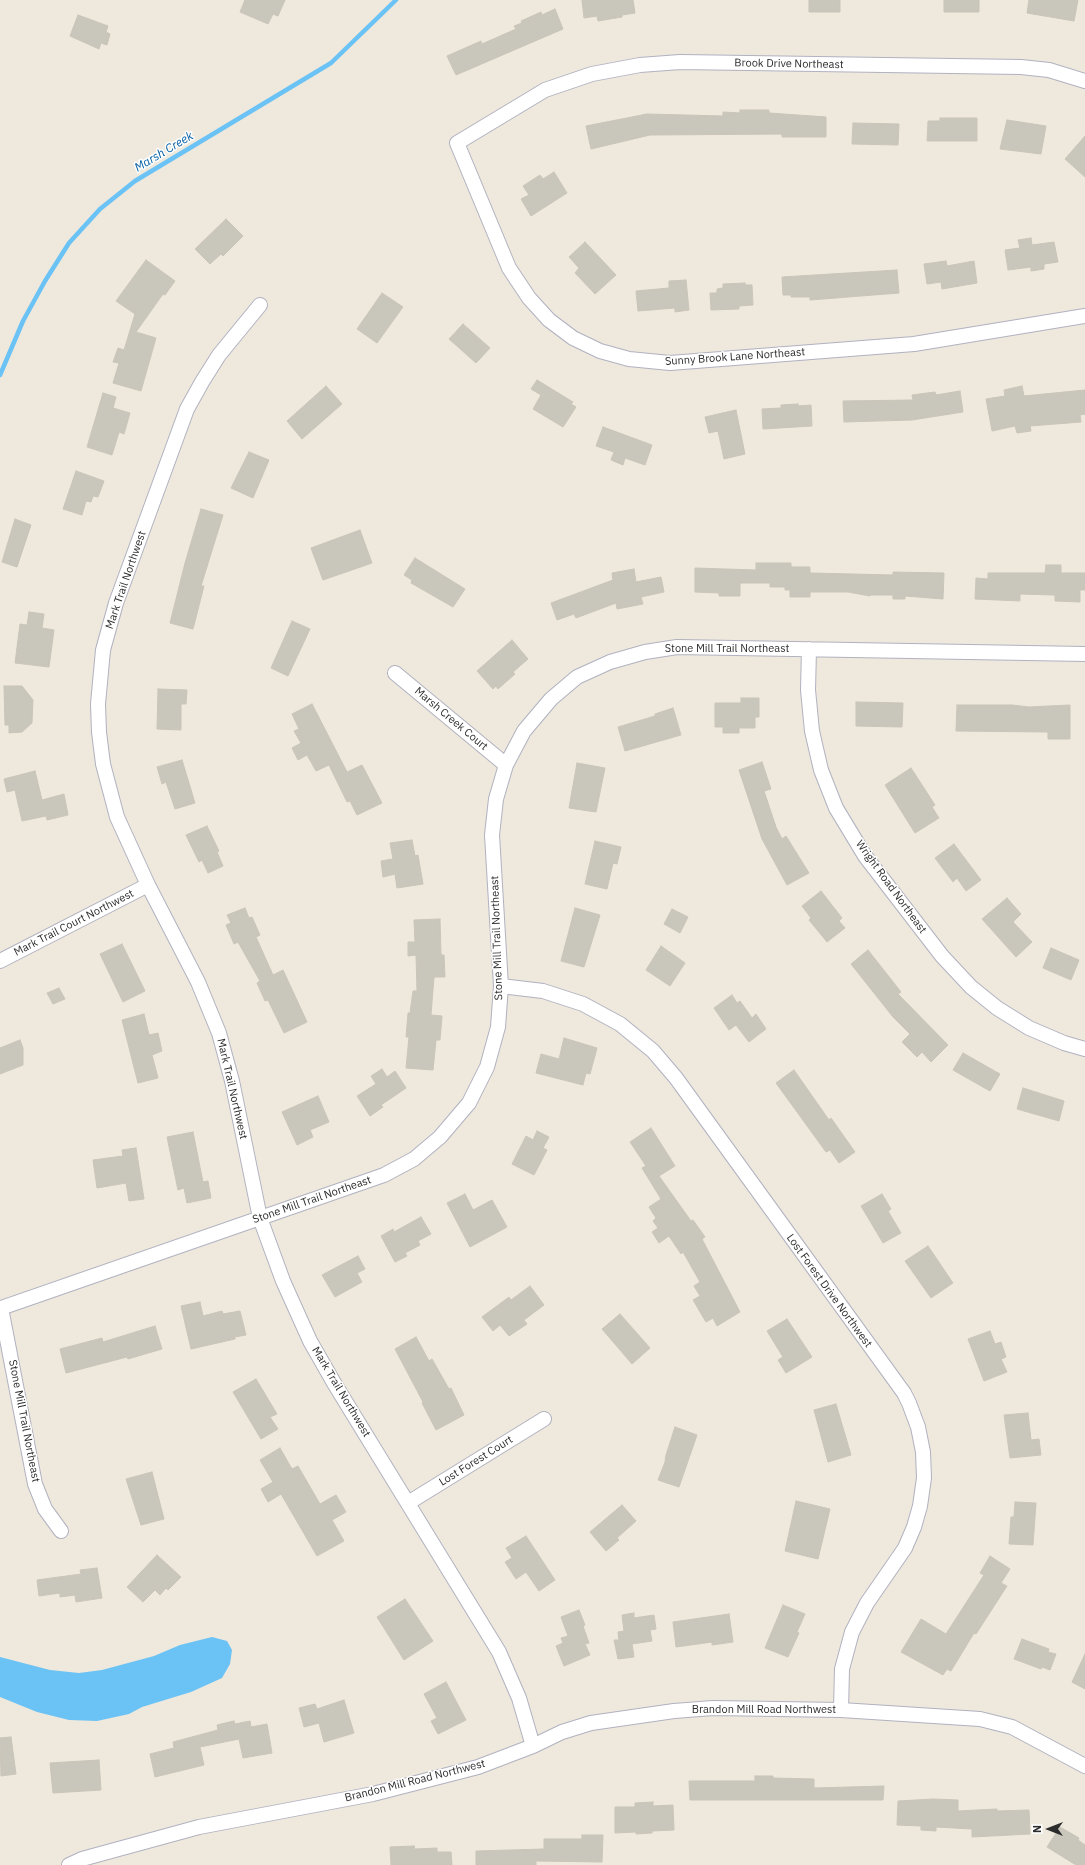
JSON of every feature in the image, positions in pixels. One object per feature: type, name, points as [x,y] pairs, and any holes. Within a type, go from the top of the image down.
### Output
[{"type":"street","name":"Brook Drive Northeast","points":[[501,116],[545,90],[592,74],[640,65],[680,62],[1021,67],[1049,70],[1085,81]]},
{"type":"street","name":"Sunny Brook Lane Northeast","points":[[501,116],[457,143],[509,268],[528,298],[549,320],[573,338],[600,351],[629,360],[670,363],[914,344],[1085,316]]},
{"type":"street","name":"Mark Trail Northwest","points":[[260,305],[219,355],[187,410],[116,603],[103,650],[98,704],[99,732],[103,764],[117,817],[148,885],[198,982],[218,1033],[232,1081],[260,1218],[283,1281],[310,1341],[334,1383],[499,1652],[519,1698],[533,1746]]},
{"type":"street","name":"Stone Mill Trail Northeast","points":[[61,1531],[45,1509],[35,1484],[1,1308],[384,1175],[414,1159],[440,1137],[469,1103],[488,1067],[498,1028],[501,986],[492,835],[496,799],[506,765],[524,731],[550,699],[577,677],[610,662],[645,652],[677,647],[1085,654]]},
{"type":"street","name":"Wright Road Northeast","points":[[809,649],[808,690],[812,730],[821,770],[836,808],[865,856],[942,956],[971,987],[997,1008],[1029,1028],[1064,1043],[1085,1049]]},
{"type":"street","name":"Marsh Creek Court","points":[[395,673],[506,765]]},
{"type":"street","name":"Mark Trail Court Northwest","points":[[0,961],[30,944],[148,885]]},
{"type":"street","name":"Lost Forest Drive Northwest","points":[[501,986],[543,991],[583,1004],[620,1024],[653,1051],[676,1078],[904,1393],[909,1403],[918,1427],[923,1452],[924,1478],[920,1506],[914,1528],[905,1548],[867,1603],[852,1632],[842,1669],[841,1710]]},
{"type":"street","name":"Lost Forest Court","points":[[408,1503],[544,1419]]},
{"type":"street","name":"Brandon Mill Road Northwest","points":[[69,1865],[199,1827],[372,1794],[478,1767],[533,1746],[562,1732],[591,1723],[674,1711],[713,1708],[841,1710],[980,1719],[1012,1727],[1085,1766]]},
{"type":"water","points":[[212,1637],[227,1641],[232,1650],[230,1664],[222,1678],[191,1692],[142,1707],[129,1714],[97,1721],[69,1720],[37,1712],[0,1697],[0,1657],[50,1670],[79,1673],[102,1670],[154,1656],[180,1645]]},
{"type":"building","points":[[245,0],[285,0],[278,16],[273,14],[268,24],[240,12]]},
{"type":"building","points":[[582,0],[633,0],[635,13],[598,21],[597,16],[584,18]]},
{"type":"building","points":[[809,0],[840,0],[840,12],[809,12]]},
{"type":"building","points":[[944,0],[979,0],[979,12],[944,12]]},
{"type":"building","points":[[1029,0],[1078,0],[1074,21],[1027,13]]},
{"type":"building","points":[[555,9],[563,29],[456,75],[447,56],[481,41],[482,44],[516,29],[514,26],[522,23],[521,21],[541,12],[542,15]]},
{"type":"building","points":[[78,15],[108,26],[106,32],[110,34],[107,45],[101,43],[99,49],[70,36]]},
{"type":"building","points":[[740,110],[769,110],[769,113],[826,117],[826,137],[782,137],[782,134],[650,135],[591,149],[586,126],[647,114],[723,116],[723,112],[740,113]]},
{"type":"building","points":[[940,118],[977,118],[977,141],[927,141],[928,121],[940,121]]},
{"type":"building","points":[[1007,120],[1046,126],[1041,154],[1000,149]]},
{"type":"building","points":[[853,123],[899,124],[898,145],[852,144]]},
{"type":"building","points":[[1085,136],[1085,177],[1065,159]]},
{"type":"building","points":[[554,172],[567,193],[531,216],[521,199],[529,195],[523,186],[540,175],[543,179]]},
{"type":"building","points":[[226,219],[243,236],[223,256],[221,254],[210,264],[195,249]]},
{"type":"building","points":[[1031,238],[1032,245],[1054,242],[1058,262],[1044,264],[1044,269],[1031,271],[1031,267],[1008,270],[1005,250],[1020,248],[1018,240]]},
{"type":"building","points":[[585,242],[616,275],[595,294],[575,273],[579,268],[569,257]]},
{"type":"building","points":[[146,260],[175,281],[165,295],[163,294],[136,332],[156,338],[141,391],[113,383],[119,363],[113,362],[118,348],[124,350],[135,314],[116,301]]},
{"type":"building","points":[[946,261],[947,266],[974,261],[977,283],[942,289],[941,282],[927,284],[924,264]]},
{"type":"building","points":[[897,270],[899,293],[810,300],[810,297],[791,297],[791,295],[783,295],[782,277]]},
{"type":"building","points":[[686,280],[689,310],[675,312],[675,308],[638,311],[636,291],[669,288],[669,281]]},
{"type":"building","points":[[745,283],[745,285],[752,285],[753,305],[739,306],[739,309],[711,310],[710,293],[717,293],[717,289],[723,288],[723,284]]},
{"type":"building","points":[[382,293],[403,307],[377,343],[357,329]]},
{"type":"building","points":[[463,324],[490,348],[476,363],[449,339]]},
{"type":"building","points":[[537,380],[573,402],[571,404],[576,407],[563,427],[533,409],[541,395],[531,389]]},
{"type":"building","points":[[326,386],[342,404],[302,439],[287,421]]},
{"type":"building","points":[[1022,386],[1024,396],[1085,390],[1085,414],[1080,415],[1081,422],[1030,426],[1031,431],[1017,433],[1015,426],[992,431],[986,399],[1005,396],[1004,390]]},
{"type":"building","points":[[960,391],[963,412],[912,420],[844,422],[843,401],[913,400],[912,395],[935,392],[936,395]]},
{"type":"building","points":[[103,393],[116,397],[113,408],[130,413],[124,434],[119,432],[112,455],[87,447]]},
{"type":"building","points":[[798,404],[798,406],[811,405],[812,426],[763,429],[762,409],[781,408],[781,405]]},
{"type":"building","points":[[736,410],[745,454],[724,459],[718,431],[709,433],[705,417]]},
{"type":"building","points":[[603,427],[652,445],[645,465],[625,458],[623,465],[611,460],[614,452],[596,446]]},
{"type":"building","points":[[249,452],[269,460],[253,498],[231,488]]},
{"type":"building","points":[[76,471],[104,481],[98,497],[93,496],[91,502],[86,501],[82,515],[63,509]]},
{"type":"building","points":[[201,509],[223,515],[201,586],[204,586],[193,629],[170,623],[185,563]]},
{"type":"building","points":[[15,519],[31,525],[17,567],[2,562]]},
{"type":"building","points":[[360,530],[372,563],[323,580],[311,548]]},
{"type":"building","points":[[415,558],[465,589],[453,607],[411,583],[412,580],[404,575]]},
{"type":"building","points":[[756,563],[791,563],[791,567],[810,567],[810,573],[893,575],[893,572],[944,573],[943,599],[905,596],[905,599],[893,599],[893,595],[870,596],[848,592],[810,592],[810,597],[790,597],[790,590],[785,590],[785,587],[770,587],[770,583],[740,583],[740,596],[719,596],[719,593],[695,592],[695,568],[756,570]]},
{"type":"building","points":[[1046,565],[1061,565],[1061,573],[1085,573],[1085,590],[1080,590],[1080,602],[1055,601],[1055,595],[1020,594],[1020,601],[975,599],[976,578],[988,579],[988,573],[1045,573]]},
{"type":"building","points":[[634,569],[636,582],[661,577],[664,592],[641,597],[643,604],[617,609],[616,603],[576,618],[574,614],[557,620],[551,603],[613,580],[612,573]]},
{"type":"building","points":[[29,612],[44,614],[42,628],[54,630],[49,667],[15,663],[20,624],[27,625]]},
{"type":"building","points":[[292,621],[310,629],[288,676],[271,668]]},
{"type":"building","points":[[512,640],[528,659],[513,672],[515,674],[498,689],[496,686],[493,689],[477,671]]},
{"type":"building","points":[[4,686],[22,686],[33,700],[32,723],[22,732],[9,733],[9,725],[5,725]]},
{"type":"building","points":[[158,689],[187,690],[186,704],[181,704],[181,730],[157,729]]},
{"type":"building","points":[[741,698],[759,698],[759,717],[755,717],[755,728],[739,728],[739,733],[723,733],[723,727],[715,727],[715,703],[741,703]]},
{"type":"building","points":[[856,702],[903,703],[902,727],[856,726]]},
{"type":"building","points":[[312,704],[347,772],[362,765],[382,803],[357,815],[350,801],[347,802],[329,765],[316,771],[307,755],[298,760],[292,748],[301,743],[294,731],[299,729],[292,714]]},
{"type":"building","points":[[957,705],[1012,705],[1029,707],[1070,705],[1070,739],[1048,739],[1048,732],[956,731]]},
{"type":"building","points":[[673,708],[681,735],[625,751],[618,727],[655,716],[655,714]]},
{"type":"building","points":[[182,760],[195,803],[175,809],[166,782],[162,784],[157,767]]},
{"type":"building","points":[[762,762],[771,789],[764,791],[776,827],[782,839],[786,836],[809,873],[787,885],[762,839],[739,770]]},
{"type":"building","points":[[577,763],[605,768],[596,812],[569,808]]},
{"type":"building","points":[[911,768],[935,805],[932,807],[939,818],[915,833],[885,785]]},
{"type":"building","points":[[35,771],[42,800],[64,794],[68,815],[47,820],[46,816],[22,821],[15,790],[7,792],[4,779]]},
{"type":"building","points":[[207,826],[219,851],[217,852],[223,866],[208,873],[202,860],[199,862],[186,835]]},
{"type":"building","points":[[412,840],[415,856],[418,855],[423,884],[397,888],[395,874],[383,877],[381,861],[393,859],[390,843]]},
{"type":"building","points":[[595,841],[621,847],[617,864],[613,863],[607,889],[585,884]]},
{"type":"building","points":[[954,844],[981,880],[966,891],[957,878],[953,882],[935,858]]},
{"type":"building","points":[[821,891],[842,918],[839,921],[845,928],[827,942],[809,920],[811,918],[802,906]]},
{"type":"building","points":[[1007,898],[1021,914],[1013,922],[1032,942],[1016,957],[982,919]]},
{"type":"building","points":[[245,908],[249,918],[252,917],[260,935],[256,937],[273,975],[283,970],[307,1022],[284,1033],[268,1000],[265,1001],[257,983],[260,981],[238,942],[234,944],[226,925],[231,923],[227,915]]},
{"type":"building","points":[[575,908],[600,915],[584,967],[561,961]]},
{"type":"building","points":[[672,909],[688,917],[680,933],[664,924]]},
{"type":"building","points":[[440,919],[441,955],[444,955],[445,977],[434,977],[431,1015],[442,1016],[440,1040],[436,1040],[433,1070],[406,1068],[409,1037],[406,1037],[408,1013],[410,1013],[413,991],[417,991],[416,955],[408,956],[408,942],[415,942],[414,920]]},
{"type":"building","points":[[122,944],[145,991],[123,1002],[100,954]]},
{"type":"building","points":[[661,946],[685,963],[670,986],[646,970]]},
{"type":"building","points":[[1051,948],[1079,960],[1071,980],[1043,968]]},
{"type":"building","points":[[868,950],[901,992],[898,994],[948,1045],[931,1062],[922,1052],[917,1057],[902,1042],[910,1034],[893,1017],[851,964]]},
{"type":"building","points":[[59,988],[65,999],[53,1004],[47,993]]},
{"type":"building","points":[[732,995],[737,1003],[740,1001],[752,1018],[756,1014],[766,1029],[749,1042],[736,1025],[729,1030],[714,1008]]},
{"type":"building","points":[[144,1014],[149,1035],[158,1033],[162,1051],[152,1055],[158,1078],[138,1083],[122,1020]]},
{"type":"building","points":[[564,1038],[597,1048],[590,1074],[586,1073],[583,1085],[536,1073],[541,1054],[559,1059]]},
{"type":"building","points":[[20,1040],[23,1048],[23,1065],[0,1074],[0,1048]]},
{"type":"building","points":[[963,1053],[1000,1074],[990,1091],[953,1070]]},
{"type":"building","points":[[382,1069],[387,1077],[395,1071],[406,1088],[381,1105],[383,1107],[370,1116],[357,1096],[376,1084],[371,1076]]},
{"type":"building","points":[[794,1070],[829,1120],[831,1118],[855,1152],[839,1163],[830,1150],[826,1152],[776,1083]]},
{"type":"building","points":[[1023,1088],[1064,1101],[1059,1121],[1017,1109]]},
{"type":"building","points":[[318,1096],[329,1122],[310,1130],[313,1137],[297,1145],[282,1112]]},
{"type":"building","points":[[651,1128],[675,1166],[659,1176],[691,1221],[693,1220],[705,1237],[702,1239],[740,1312],[717,1326],[713,1318],[706,1322],[693,1300],[700,1296],[694,1286],[700,1282],[683,1252],[681,1254],[669,1236],[659,1243],[652,1232],[658,1228],[653,1221],[656,1218],[649,1207],[661,1199],[642,1168],[646,1166],[630,1142]]},
{"type":"building","points":[[537,1131],[549,1137],[543,1148],[547,1150],[534,1175],[512,1164],[526,1136],[533,1140]]},
{"type":"building","points":[[193,1132],[203,1182],[208,1181],[211,1198],[187,1203],[184,1188],[178,1190],[167,1137]]},
{"type":"building","points":[[136,1148],[144,1199],[129,1201],[126,1183],[97,1188],[93,1160],[123,1156],[122,1150]]},
{"type":"building","points":[[465,1194],[473,1210],[492,1200],[507,1227],[470,1247],[447,1203]]},
{"type":"building","points":[[882,1194],[891,1209],[888,1211],[901,1233],[883,1243],[861,1206]]},
{"type":"building","points":[[421,1217],[431,1234],[418,1241],[420,1245],[405,1253],[407,1256],[395,1262],[381,1236],[393,1229],[394,1232]]},
{"type":"building","points":[[928,1246],[953,1283],[931,1298],[905,1261]]},
{"type":"building","points":[[358,1256],[365,1269],[357,1273],[362,1282],[335,1297],[322,1275]]},
{"type":"building","points":[[530,1286],[544,1305],[524,1320],[527,1324],[509,1336],[500,1325],[493,1331],[482,1317],[509,1297],[511,1300]]},
{"type":"building","points":[[200,1302],[203,1316],[222,1311],[223,1314],[240,1311],[246,1335],[191,1349],[181,1306]]},
{"type":"building","points":[[620,1314],[650,1348],[632,1364],[602,1329]]},
{"type":"building","points":[[787,1319],[812,1357],[786,1373],[778,1360],[783,1357],[767,1331]]},
{"type":"building","points":[[155,1326],[162,1349],[128,1359],[127,1357],[66,1373],[60,1349],[102,1338],[103,1342]]},
{"type":"building","points":[[990,1331],[995,1344],[1001,1342],[1006,1357],[1001,1359],[1007,1372],[984,1381],[968,1339]]},
{"type":"building","points":[[416,1337],[429,1361],[432,1359],[449,1389],[451,1388],[464,1415],[436,1430],[395,1349]]},
{"type":"building","points":[[256,1379],[277,1414],[270,1417],[278,1429],[261,1439],[233,1392]]},
{"type":"building","points":[[836,1404],[851,1455],[828,1462],[814,1410]]},
{"type":"building","points":[[1028,1413],[1031,1440],[1039,1439],[1041,1455],[1010,1458],[1004,1415]]},
{"type":"building","points":[[675,1427],[697,1435],[679,1487],[658,1480]]},
{"type":"building","points":[[280,1448],[292,1469],[298,1466],[320,1504],[336,1495],[346,1512],[332,1520],[344,1541],[317,1556],[281,1494],[268,1502],[261,1489],[273,1482],[260,1460]]},
{"type":"building","points":[[152,1472],[164,1519],[141,1525],[126,1479]]},
{"type":"building","points":[[796,1501],[830,1509],[818,1559],[785,1551]]},
{"type":"building","points":[[1015,1502],[1036,1503],[1033,1545],[1009,1544],[1011,1517],[1014,1517]]},
{"type":"building","points":[[622,1505],[636,1521],[617,1538],[619,1540],[606,1551],[590,1532]]},
{"type":"building","points":[[526,1536],[555,1580],[539,1591],[526,1572],[516,1579],[505,1562],[512,1558],[506,1548]]},
{"type":"building","points":[[157,1555],[181,1577],[168,1590],[166,1588],[160,1595],[155,1590],[143,1602],[127,1587]]},
{"type":"building","points":[[990,1556],[1010,1569],[1001,1583],[1007,1586],[976,1634],[974,1633],[951,1671],[947,1669],[943,1675],[901,1652],[921,1619],[946,1634],[984,1575],[980,1573]]},
{"type":"building","points":[[97,1568],[102,1598],[76,1602],[75,1595],[60,1597],[60,1593],[39,1596],[37,1580],[81,1574],[80,1570]]},
{"type":"building","points":[[405,1599],[433,1641],[404,1660],[377,1617]]},
{"type":"building","points":[[783,1605],[805,1614],[797,1632],[799,1633],[788,1657],[765,1648]]},
{"type":"building","points":[[579,1610],[585,1625],[583,1626],[589,1643],[585,1644],[590,1655],[564,1666],[556,1646],[563,1643],[561,1638],[568,1636],[561,1617]]},
{"type":"building","points":[[634,1613],[634,1618],[654,1615],[656,1629],[650,1630],[652,1641],[632,1644],[634,1657],[618,1659],[614,1640],[619,1640],[618,1632],[624,1631],[622,1615]]},
{"type":"building","points":[[729,1614],[733,1642],[712,1645],[712,1642],[676,1647],[673,1622]]},
{"type":"building","points":[[1022,1639],[1049,1649],[1048,1652],[1056,1654],[1050,1670],[1042,1667],[1041,1669],[1014,1659]]},
{"type":"building","points":[[1085,1654],[1085,1689],[1072,1682]]},
{"type":"building","points":[[446,1682],[466,1720],[438,1734],[431,1721],[437,1718],[424,1694]]},
{"type":"building","points":[[344,1700],[354,1733],[324,1742],[319,1723],[304,1727],[299,1708],[315,1704],[317,1709]]},
{"type":"building","points":[[234,1721],[235,1724],[250,1721],[251,1727],[267,1724],[272,1753],[243,1758],[239,1739],[200,1747],[204,1765],[155,1777],[150,1754],[174,1748],[173,1742],[218,1730],[217,1725]]},
{"type":"building","points":[[11,1737],[16,1774],[1,1776],[0,1738]]},
{"type":"building","points":[[99,1760],[101,1790],[53,1793],[50,1763]]},
{"type":"building","points":[[755,1776],[814,1779],[814,1788],[884,1786],[883,1800],[690,1800],[689,1781],[755,1781]]},
{"type":"building","points":[[933,1799],[958,1800],[958,1811],[997,1809],[997,1811],[1029,1810],[1030,1834],[972,1837],[972,1829],[936,1827],[936,1831],[921,1830],[921,1826],[897,1825],[898,1801]]},
{"type":"building","points":[[653,1802],[653,1806],[673,1805],[674,1830],[652,1831],[652,1833],[636,1834],[636,1832],[615,1833],[615,1807],[635,1807],[635,1803]]},
{"type":"building","points":[[1060,1827],[1079,1838],[1078,1840],[1085,1845],[1085,1865],[1076,1865],[1047,1847]]},
{"type":"building","points":[[582,1835],[603,1835],[602,1862],[536,1861],[536,1865],[476,1865],[476,1851],[544,1849],[544,1839],[582,1839]]},
{"type":"building","points":[[414,1846],[415,1849],[437,1848],[437,1852],[451,1852],[452,1865],[391,1865],[390,1847]]},
{"type":"waterway","name":"Marsh Creek","points":[[0,375],[23,321],[45,281],[69,243],[100,209],[135,181],[331,63],[396,0]]}]
